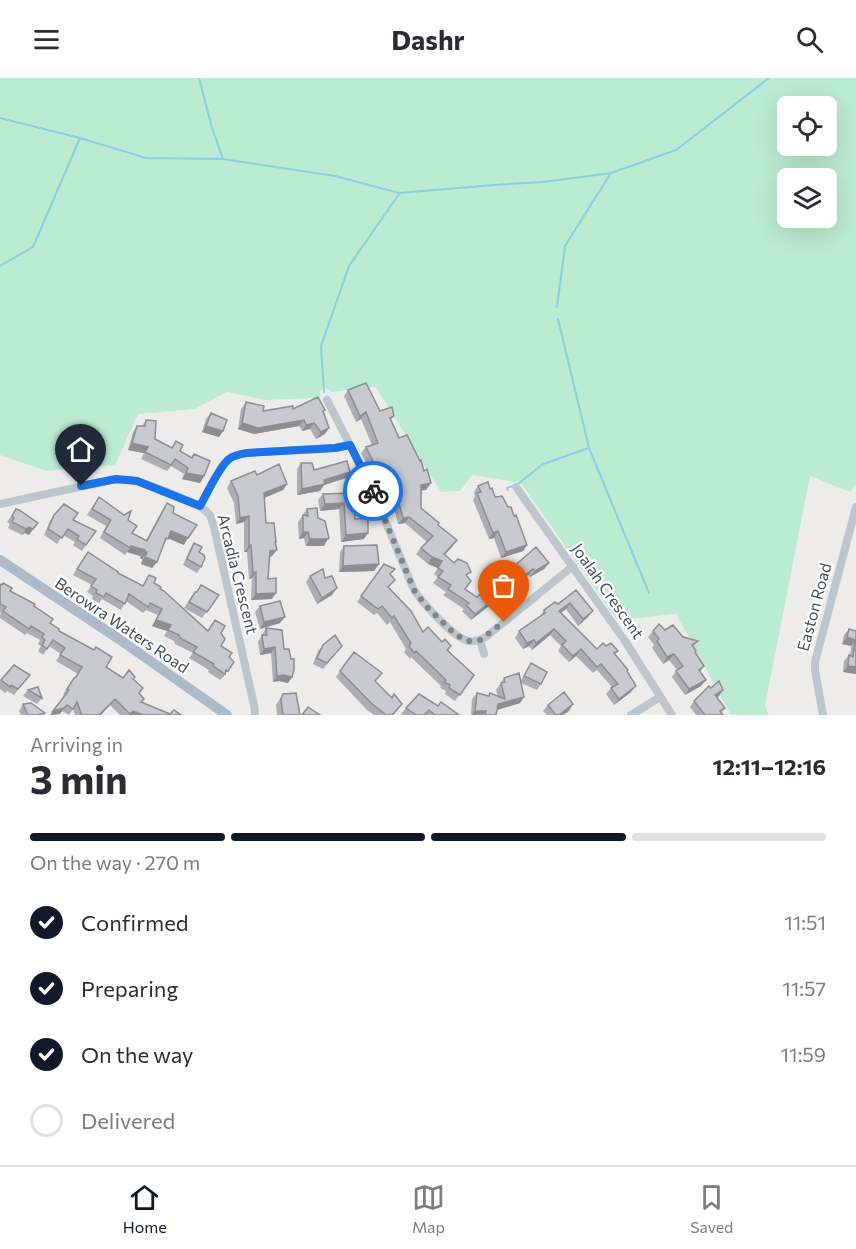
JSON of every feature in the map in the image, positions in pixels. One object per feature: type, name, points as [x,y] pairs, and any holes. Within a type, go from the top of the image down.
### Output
[{"type":"main road","name":"Berowra Waters Road","points":[[0,560],[119,639],[227,715]]},
{"type":"street","points":[[327,400],[369,482],[414,590],[420,600],[456,635],[468,641],[480,640],[487,636],[573,567]]},
{"type":"street","points":[[200,506],[223,464],[229,458],[247,453],[335,448],[350,445]]},
{"type":"street","name":"Arcadia Crescent","points":[[0,504],[116,479],[137,481],[200,506],[208,512],[212,519],[255,715]]},
{"type":"street","name":"Joalah Crescent","points":[[516,487],[626,641],[672,715]]},
{"type":"street","name":"Easton Road","points":[[823,715],[815,662],[856,507]]},
{"type":"street","points":[[480,640],[484,654]]},
{"type":"street","points":[[631,715],[660,697]]},
{"type":"green space","points":[[0,78],[856,78],[856,484],[850,492],[810,476],[765,706],[769,715],[731,715],[676,614],[617,620],[521,483],[472,475],[460,491],[441,492],[376,387],[331,392],[325,388],[319,391],[321,396],[316,398],[266,400],[227,392],[194,409],[138,414],[115,465],[47,471],[0,455]]},
{"type":"building","points":[[366,383],[380,411],[392,407],[394,416],[390,418],[399,438],[407,435],[421,460],[424,471],[427,469],[431,483],[421,485],[421,508],[457,540],[444,554],[454,563],[458,559],[467,563],[471,572],[466,575],[471,581],[465,589],[477,597],[485,590],[493,600],[475,614],[466,605],[469,603],[448,589],[451,585],[438,577],[443,571],[438,568],[442,561],[432,557],[421,548],[433,536],[409,517],[403,518],[395,489],[392,489],[388,475],[380,476],[366,447],[378,443],[366,412],[360,416],[348,390]]},
{"type":"building","points":[[318,397],[325,410],[323,411],[329,428],[321,432],[314,423],[306,425],[304,420],[258,428],[242,423],[246,402],[264,406],[263,411],[293,406],[293,409]]},
{"type":"building","points":[[211,413],[227,420],[223,431],[206,426]]},
{"type":"building","points":[[146,420],[156,421],[155,439],[172,448],[176,441],[183,445],[180,451],[192,458],[194,454],[210,461],[204,476],[186,473],[188,468],[175,459],[171,465],[145,452],[148,447],[132,443],[137,426],[145,426]]},
{"type":"building","points":[[347,461],[350,472],[324,480],[325,484],[302,489],[301,463],[312,463],[314,470]]},
{"type":"building","points":[[279,464],[287,484],[264,493],[266,523],[274,523],[277,550],[270,551],[268,579],[276,578],[276,593],[256,594],[256,572],[253,573],[251,545],[249,546],[249,516],[240,518],[238,496],[231,481],[255,471],[257,475]]},
{"type":"building","points":[[488,482],[495,497],[502,496],[508,507],[511,507],[514,516],[516,515],[527,545],[506,552],[498,531],[493,533],[477,493],[481,492],[478,486]]},
{"type":"building","points":[[354,493],[355,519],[368,518],[368,533],[346,535],[344,503],[325,504],[323,494]]},
{"type":"building","points":[[99,497],[124,515],[131,511],[128,520],[137,526],[132,533],[147,541],[167,503],[174,507],[173,513],[197,525],[188,538],[171,531],[157,562],[145,557],[147,552],[144,552],[145,550],[131,546],[130,548],[104,532],[111,520],[92,509]]},
{"type":"building","points":[[64,504],[78,513],[73,520],[96,531],[86,545],[77,539],[79,536],[68,529],[62,538],[48,529],[54,515]]},
{"type":"building","points":[[317,508],[318,518],[325,521],[328,539],[310,539],[308,532],[303,532],[303,515],[308,516],[307,509]]},
{"type":"building","points":[[16,509],[38,523],[33,529],[29,527],[26,529],[12,522]]},
{"type":"building","points":[[194,543],[202,547],[199,552],[205,558],[201,567],[187,559]]},
{"type":"building","points":[[377,545],[379,564],[343,566],[344,546]]},
{"type":"building","points":[[536,547],[549,563],[535,571],[533,569],[506,591],[496,580]]},
{"type":"building","points":[[88,552],[118,573],[143,586],[149,575],[156,578],[154,583],[208,631],[215,620],[225,626],[221,633],[225,639],[221,646],[232,653],[229,657],[234,662],[228,671],[226,670],[225,674],[213,666],[214,664],[193,652],[197,647],[168,630],[171,625],[156,620],[162,609],[150,603],[148,607],[129,594],[125,604],[106,593],[104,597],[96,593],[97,590],[91,586],[96,579],[77,569]]},
{"type":"building","points":[[384,564],[395,569],[390,574],[395,580],[388,587],[411,611],[423,632],[428,627],[442,642],[445,639],[451,646],[447,650],[474,675],[460,695],[449,688],[450,685],[444,682],[446,680],[416,651],[414,653],[409,646],[411,643],[394,616],[392,618],[382,606],[378,609],[361,596]]},
{"type":"building","points":[[323,569],[325,578],[332,576],[337,588],[322,598],[310,576]]},
{"type":"building","points":[[3,583],[12,588],[10,591],[35,604],[34,606],[53,619],[50,623],[59,631],[94,650],[96,647],[112,657],[106,667],[123,678],[129,670],[135,677],[133,679],[143,688],[139,693],[144,699],[141,702],[170,714],[174,710],[181,715],[144,715],[133,711],[130,714],[115,699],[99,715],[82,715],[77,702],[73,709],[67,705],[53,711],[69,690],[67,689],[82,667],[60,655],[65,648],[53,640],[47,649],[42,645],[45,640],[42,637],[44,634],[31,626],[29,629],[3,611],[6,607],[0,604],[0,584]]},
{"type":"building","points":[[201,585],[219,595],[207,612],[189,602]]},
{"type":"building","points":[[576,590],[593,611],[583,619],[570,603],[559,611],[597,649],[603,643],[606,646],[611,643],[618,651],[614,653],[628,670],[636,686],[619,699],[611,688],[618,684],[601,664],[597,667],[581,649],[573,656],[562,645],[566,641],[554,629],[536,643],[534,640],[527,643],[519,631],[545,613],[544,610],[555,602],[558,604]]},
{"type":"building","points":[[280,601],[285,617],[264,622],[260,606]]},
{"type":"building","points":[[659,624],[665,630],[673,625],[683,637],[698,641],[692,645],[704,666],[699,670],[706,680],[689,689],[676,671],[683,666],[674,654],[667,657],[657,641],[659,639],[653,631]]},
{"type":"building","points":[[266,628],[282,630],[284,649],[289,649],[291,659],[294,659],[292,677],[277,676],[275,647],[264,649],[262,635],[267,635]]},
{"type":"building","points":[[849,629],[856,631],[856,667],[848,666],[849,655],[853,657],[855,640],[847,637]]},
{"type":"building","points":[[335,635],[342,646],[327,663],[317,658],[323,645]]},
{"type":"building","points":[[354,652],[382,673],[375,681],[392,698],[394,694],[402,704],[392,715],[386,715],[371,703],[340,671]]},
{"type":"building","points":[[531,663],[547,672],[541,684],[524,676]]},
{"type":"building","points":[[14,665],[30,675],[18,689],[11,685],[10,687],[1,680]]},
{"type":"building","points":[[519,673],[524,697],[498,704],[496,715],[485,715],[486,711],[475,711],[477,693],[489,696],[490,693],[505,699],[501,683],[505,682],[504,678]]},
{"type":"building","points":[[719,681],[723,690],[715,695],[725,708],[720,711],[723,715],[705,715],[694,701],[709,686],[711,688]]},
{"type":"building","points":[[38,687],[42,698],[28,690]]},
{"type":"building","points":[[564,692],[573,704],[556,715],[548,705]]},
{"type":"building","points":[[296,693],[300,715],[283,715],[281,699],[283,694]]},
{"type":"building","points":[[419,694],[438,706],[441,702],[459,715],[435,715],[429,710],[424,715],[416,715],[406,708]]},
{"type":"building","points":[[31,703],[45,713],[28,715],[23,704]]},
{"type":"building","points":[[308,707],[320,715],[302,715]]},
{"type":"waterway","points":[[199,78],[223,159]]},
{"type":"waterway","points":[[0,118],[80,138],[146,158],[223,159],[335,176],[399,193],[543,182],[611,173],[676,150],[769,78]]},
{"type":"waterway","points":[[0,266],[33,247],[80,138]]},
{"type":"waterway","points":[[557,307],[565,246],[611,173]]},
{"type":"waterway","points":[[324,392],[321,346],[349,266],[399,194]]},
{"type":"waterway","points":[[558,319],[589,448],[649,593]]},
{"type":"waterway","points":[[518,484],[543,464],[589,448]]},
{"type":"waterway","points":[[508,490],[507,488],[513,486]]},
{"type":"way so far","points":[[373,491],[414,590],[426,606],[456,635],[468,641],[480,640],[504,622]]},
{"type":"route","points":[[81,486],[116,479],[137,481],[200,506],[223,464],[229,458],[247,453],[335,448],[350,445],[373,491]]}]
